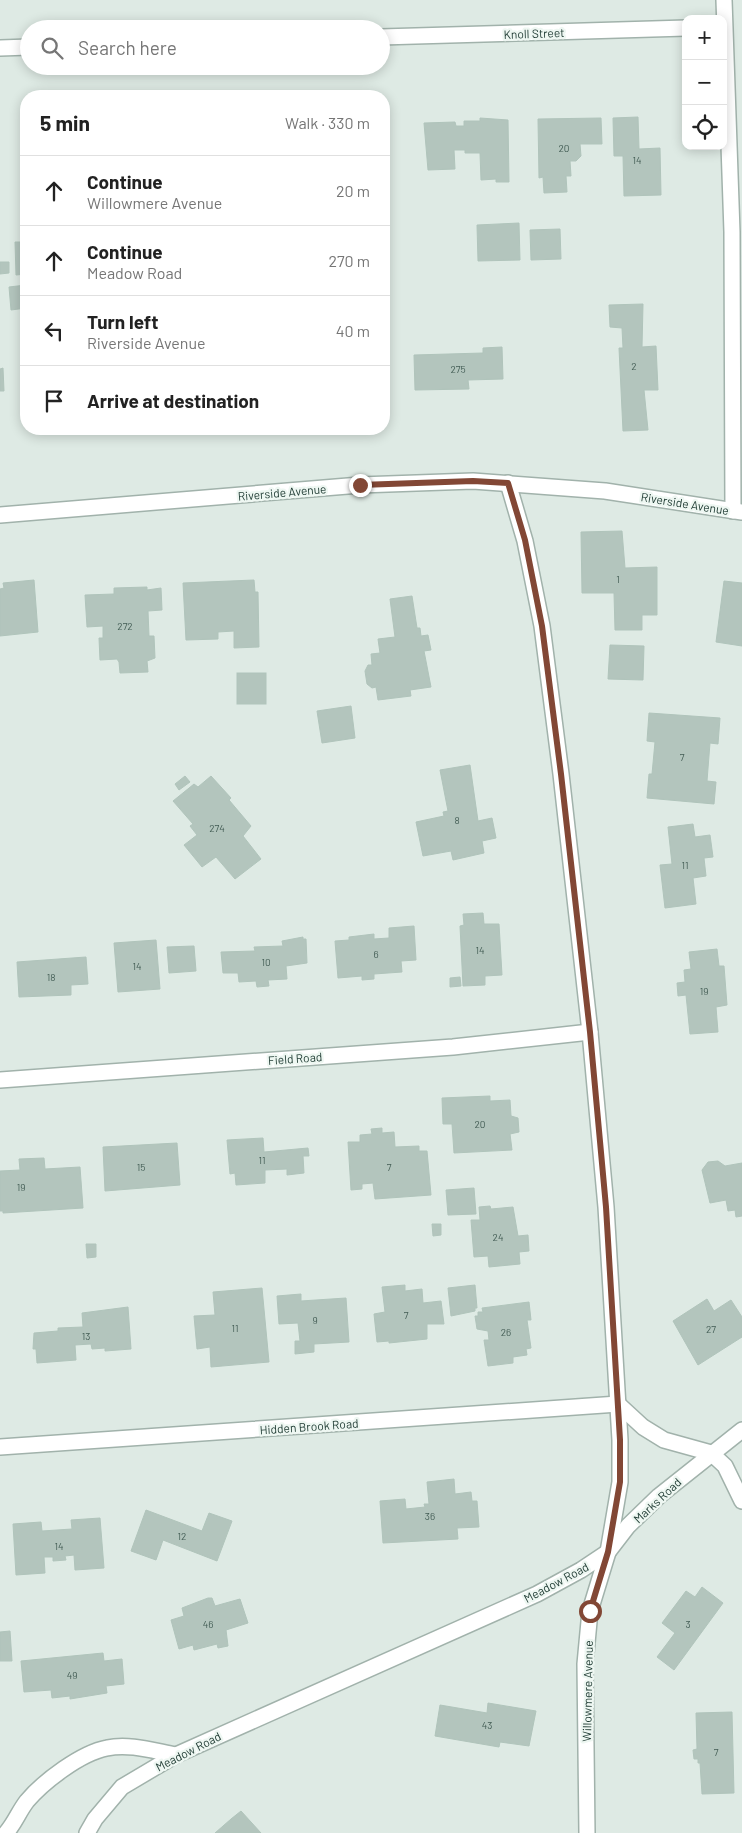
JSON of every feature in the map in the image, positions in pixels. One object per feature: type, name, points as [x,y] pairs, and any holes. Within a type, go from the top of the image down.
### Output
[{"type":"street","points":[[724,0],[724,15]]},
{"type":"street","name":"Knoll Street","points":[[390,37],[682,28]]},
{"type":"street","points":[[0,48],[20,47]]},
{"type":"street","points":[[725,60],[732,232],[738,512]]},
{"type":"street","name":"Riverside Avenue","points":[[0,515],[360,485],[456,482],[508,483],[605,491],[738,512]]},
{"type":"street","points":[[508,483],[525,540],[542,626],[590,1032],[606,1207],[618,1404],[620,1482],[608,1552]]},
{"type":"street","name":"Field Road","points":[[0,1080],[453,1047],[590,1032]]},
{"type":"street","points":[[618,1404],[643,1428],[664,1440],[710,1453],[725,1466],[742,1501]]},
{"type":"street","name":"Hidden Brook Road","points":[[0,1447],[618,1404]]},
{"type":"street","name":"Marks Road","points":[[608,1552],[628,1526],[659,1496],[710,1453],[742,1430]]},
{"type":"street","name":"Meadow Road","points":[[87,1833],[95,1819],[122,1787],[176,1755],[537,1594],[581,1570],[608,1552]]},
{"type":"street","name":"Willowmere Avenue","points":[[587,1833],[585,1664],[590,1611],[608,1552]]},
{"type":"street","points":[[6,1833],[27,1801],[56,1774],[107,1748],[138,1748],[176,1755]]},
{"type":"building","points":[[638,117],[639,149],[660,148],[661,195],[624,196],[623,156],[614,156],[613,118]]},
{"type":"building","points":[[480,118],[508,120],[509,182],[496,182],[496,179],[481,180],[480,153],[465,153],[465,150],[454,150],[455,169],[428,170],[424,123],[455,122],[456,126],[464,126],[464,121],[480,121]]},
{"type":"building","points":[[601,118],[602,144],[580,144],[581,156],[576,161],[570,161],[571,176],[566,176],[567,192],[544,193],[543,177],[539,178],[538,119]]},
{"type":"building","points":[[519,223],[520,260],[478,261],[477,225]]},
{"type":"building","points":[[560,229],[561,259],[531,260],[530,230]]},
{"type":"building","points":[[15,242],[20,242],[20,275],[16,275]]},
{"type":"building","points":[[0,262],[9,262],[9,273],[0,274]]},
{"type":"building","points":[[20,286],[20,309],[11,310],[9,287]]},
{"type":"building","points":[[643,304],[642,347],[656,346],[658,390],[644,390],[648,430],[623,431],[619,348],[623,348],[622,328],[610,327],[609,305]]},
{"type":"building","points":[[502,347],[503,379],[468,380],[469,389],[415,390],[414,355],[483,353],[483,348]]},
{"type":"building","points":[[3,368],[4,391],[0,391],[0,369]]},
{"type":"building","points":[[622,531],[625,568],[657,567],[657,615],[642,615],[642,630],[615,630],[614,593],[582,593],[581,532]]},
{"type":"building","points":[[34,580],[38,632],[0,636],[0,589],[4,588],[3,583]]},
{"type":"building","points":[[254,580],[255,592],[258,592],[259,647],[234,648],[234,631],[218,632],[218,639],[186,640],[183,583]]},
{"type":"building","points":[[724,581],[742,583],[742,646],[716,642]]},
{"type":"building","points":[[147,587],[147,590],[161,588],[162,610],[148,611],[149,636],[154,636],[155,658],[147,661],[148,672],[120,673],[117,659],[100,660],[99,638],[103,638],[103,626],[87,627],[85,595],[114,594],[114,588]]},
{"type":"building","points":[[412,596],[417,628],[420,628],[421,636],[428,635],[431,650],[424,651],[431,687],[410,690],[411,696],[378,700],[376,687],[372,688],[367,684],[365,671],[368,665],[372,665],[371,654],[380,653],[378,639],[395,637],[390,599]]},
{"type":"building","points":[[610,645],[644,646],[643,680],[608,679]]},
{"type":"building","points":[[237,673],[266,673],[266,704],[237,704]]},
{"type":"building","points":[[351,706],[355,738],[322,743],[317,711]]},
{"type":"building","points":[[649,713],[720,718],[718,744],[710,743],[707,781],[716,782],[714,804],[647,798],[649,774],[652,774],[655,742],[647,741]]},
{"type":"building","points":[[470,765],[478,821],[492,818],[496,838],[482,841],[484,853],[453,860],[451,851],[423,856],[416,822],[444,816],[443,812],[448,811],[440,770]]},
{"type":"building","points":[[185,776],[190,782],[179,790],[175,784]]},
{"type":"building","points":[[211,776],[231,798],[229,800],[251,826],[243,836],[261,859],[235,879],[216,857],[202,867],[184,845],[197,835],[190,826],[193,824],[173,801],[194,784],[198,787]]},
{"type":"building","points":[[693,824],[695,837],[710,835],[713,857],[704,858],[706,876],[693,878],[696,904],[665,908],[660,865],[672,864],[668,827]]},
{"type":"building","points":[[483,913],[484,924],[499,924],[502,975],[485,976],[485,985],[463,986],[460,926],[464,925],[463,914]]},
{"type":"building","points":[[414,926],[416,960],[401,961],[402,972],[374,974],[374,979],[362,980],[362,976],[338,978],[335,941],[374,934],[374,939],[389,938],[389,928]]},
{"type":"building","points":[[303,937],[303,939],[306,939],[307,963],[286,966],[287,979],[268,980],[269,986],[257,987],[256,981],[239,982],[238,973],[223,973],[221,952],[255,951],[254,947],[283,946],[282,941]]},
{"type":"building","points":[[156,940],[160,989],[118,992],[114,943]]},
{"type":"building","points":[[194,946],[196,971],[169,973],[167,947]]},
{"type":"building","points":[[717,949],[719,966],[724,966],[727,1005],[716,1007],[718,1032],[690,1034],[686,995],[678,996],[677,983],[685,982],[684,970],[691,969],[689,952]]},
{"type":"building","points":[[86,957],[88,984],[71,985],[71,995],[19,997],[17,962]]},
{"type":"building","points":[[460,977],[461,986],[450,987],[450,978]]},
{"type":"building","points":[[490,1096],[490,1101],[510,1100],[511,1116],[518,1118],[519,1132],[510,1134],[512,1150],[454,1153],[452,1124],[443,1124],[442,1098]]},
{"type":"building","points":[[382,1128],[382,1133],[394,1132],[395,1147],[419,1146],[419,1151],[427,1151],[431,1195],[375,1199],[373,1183],[362,1184],[362,1189],[351,1190],[348,1142],[360,1142],[360,1135],[372,1134],[371,1129]]},
{"type":"building","points":[[263,1138],[264,1152],[308,1148],[309,1156],[303,1156],[304,1173],[287,1175],[287,1169],[265,1170],[265,1183],[236,1185],[235,1173],[230,1174],[227,1140]]},
{"type":"building","points":[[177,1143],[180,1185],[105,1191],[103,1147]]},
{"type":"building","points":[[44,1158],[45,1169],[80,1167],[83,1208],[3,1213],[3,1211],[0,1211],[0,1171],[20,1170],[19,1159]]},
{"type":"building","points":[[718,1161],[725,1166],[742,1163],[742,1216],[736,1217],[735,1210],[728,1211],[726,1200],[710,1203],[702,1170],[708,1162]]},
{"type":"building","points":[[474,1188],[476,1214],[448,1215],[446,1190]]},
{"type":"building","points":[[490,1206],[491,1209],[513,1207],[518,1236],[528,1235],[529,1251],[519,1252],[520,1264],[489,1267],[488,1256],[474,1257],[471,1220],[480,1220],[479,1207]]},
{"type":"building","points":[[432,1224],[441,1224],[441,1235],[433,1236]]},
{"type":"building","points":[[86,1244],[96,1244],[96,1257],[87,1258]]},
{"type":"building","points":[[405,1285],[405,1291],[422,1289],[423,1303],[441,1301],[444,1324],[427,1324],[427,1339],[389,1343],[389,1341],[377,1342],[374,1314],[385,1312],[382,1287]]},
{"type":"building","points":[[475,1285],[477,1308],[475,1308],[475,1311],[451,1316],[448,1288]]},
{"type":"building","points":[[262,1288],[269,1362],[211,1367],[210,1347],[197,1349],[194,1316],[215,1315],[213,1292]]},
{"type":"building","points":[[301,1294],[301,1301],[346,1298],[349,1342],[314,1344],[314,1352],[295,1354],[295,1341],[300,1341],[298,1323],[279,1324],[277,1296]]},
{"type":"building","points":[[707,1299],[714,1311],[731,1300],[742,1317],[742,1337],[698,1365],[673,1321]]},
{"type":"building","points":[[529,1302],[531,1320],[527,1320],[531,1348],[526,1349],[527,1355],[513,1357],[513,1363],[488,1366],[484,1340],[489,1340],[488,1331],[477,1329],[475,1316],[478,1316],[478,1312],[483,1312],[482,1308]]},
{"type":"building","points":[[128,1307],[131,1349],[105,1351],[105,1348],[92,1349],[91,1344],[75,1345],[76,1360],[37,1363],[36,1349],[33,1349],[34,1333],[58,1331],[58,1328],[83,1327],[82,1313]]},
{"type":"building","points":[[454,1479],[455,1494],[471,1492],[472,1501],[477,1501],[479,1527],[457,1528],[458,1539],[383,1543],[380,1501],[405,1499],[406,1509],[425,1507],[424,1504],[429,1504],[427,1482]]},
{"type":"building","points":[[146,1510],[202,1531],[209,1513],[232,1521],[217,1561],[163,1540],[156,1560],[131,1551]]},
{"type":"building","points":[[100,1518],[104,1568],[75,1570],[74,1555],[65,1556],[66,1560],[53,1561],[53,1557],[44,1557],[45,1573],[16,1575],[13,1524],[41,1522],[42,1531],[72,1529],[71,1520]]},
{"type":"building","points":[[702,1587],[723,1603],[674,1670],[657,1657],[675,1633],[662,1623],[686,1591],[695,1597]]},
{"type":"building","points":[[212,1598],[215,1606],[240,1599],[248,1623],[226,1630],[228,1646],[218,1648],[217,1644],[194,1650],[193,1645],[179,1649],[171,1620],[184,1616],[182,1608]]},
{"type":"building","points":[[10,1631],[12,1661],[0,1661],[0,1632]]},
{"type":"building","points":[[103,1653],[104,1661],[122,1659],[124,1684],[106,1686],[107,1693],[70,1699],[70,1696],[52,1698],[51,1690],[24,1692],[21,1661]]},
{"type":"building","points":[[488,1703],[536,1711],[529,1746],[500,1742],[499,1747],[435,1736],[440,1705],[487,1713]]},
{"type":"building","points":[[732,1712],[734,1793],[702,1794],[700,1763],[698,1763],[698,1759],[694,1759],[693,1750],[697,1749],[696,1713]]},
{"type":"building","points":[[241,1811],[261,1833],[215,1833],[231,1819]]},
{"type":"route","points":[[360,485],[473,481],[508,483],[525,540],[542,626],[561,774],[590,1032],[606,1207],[620,1440],[620,1482],[608,1552],[590,1611]]}]
